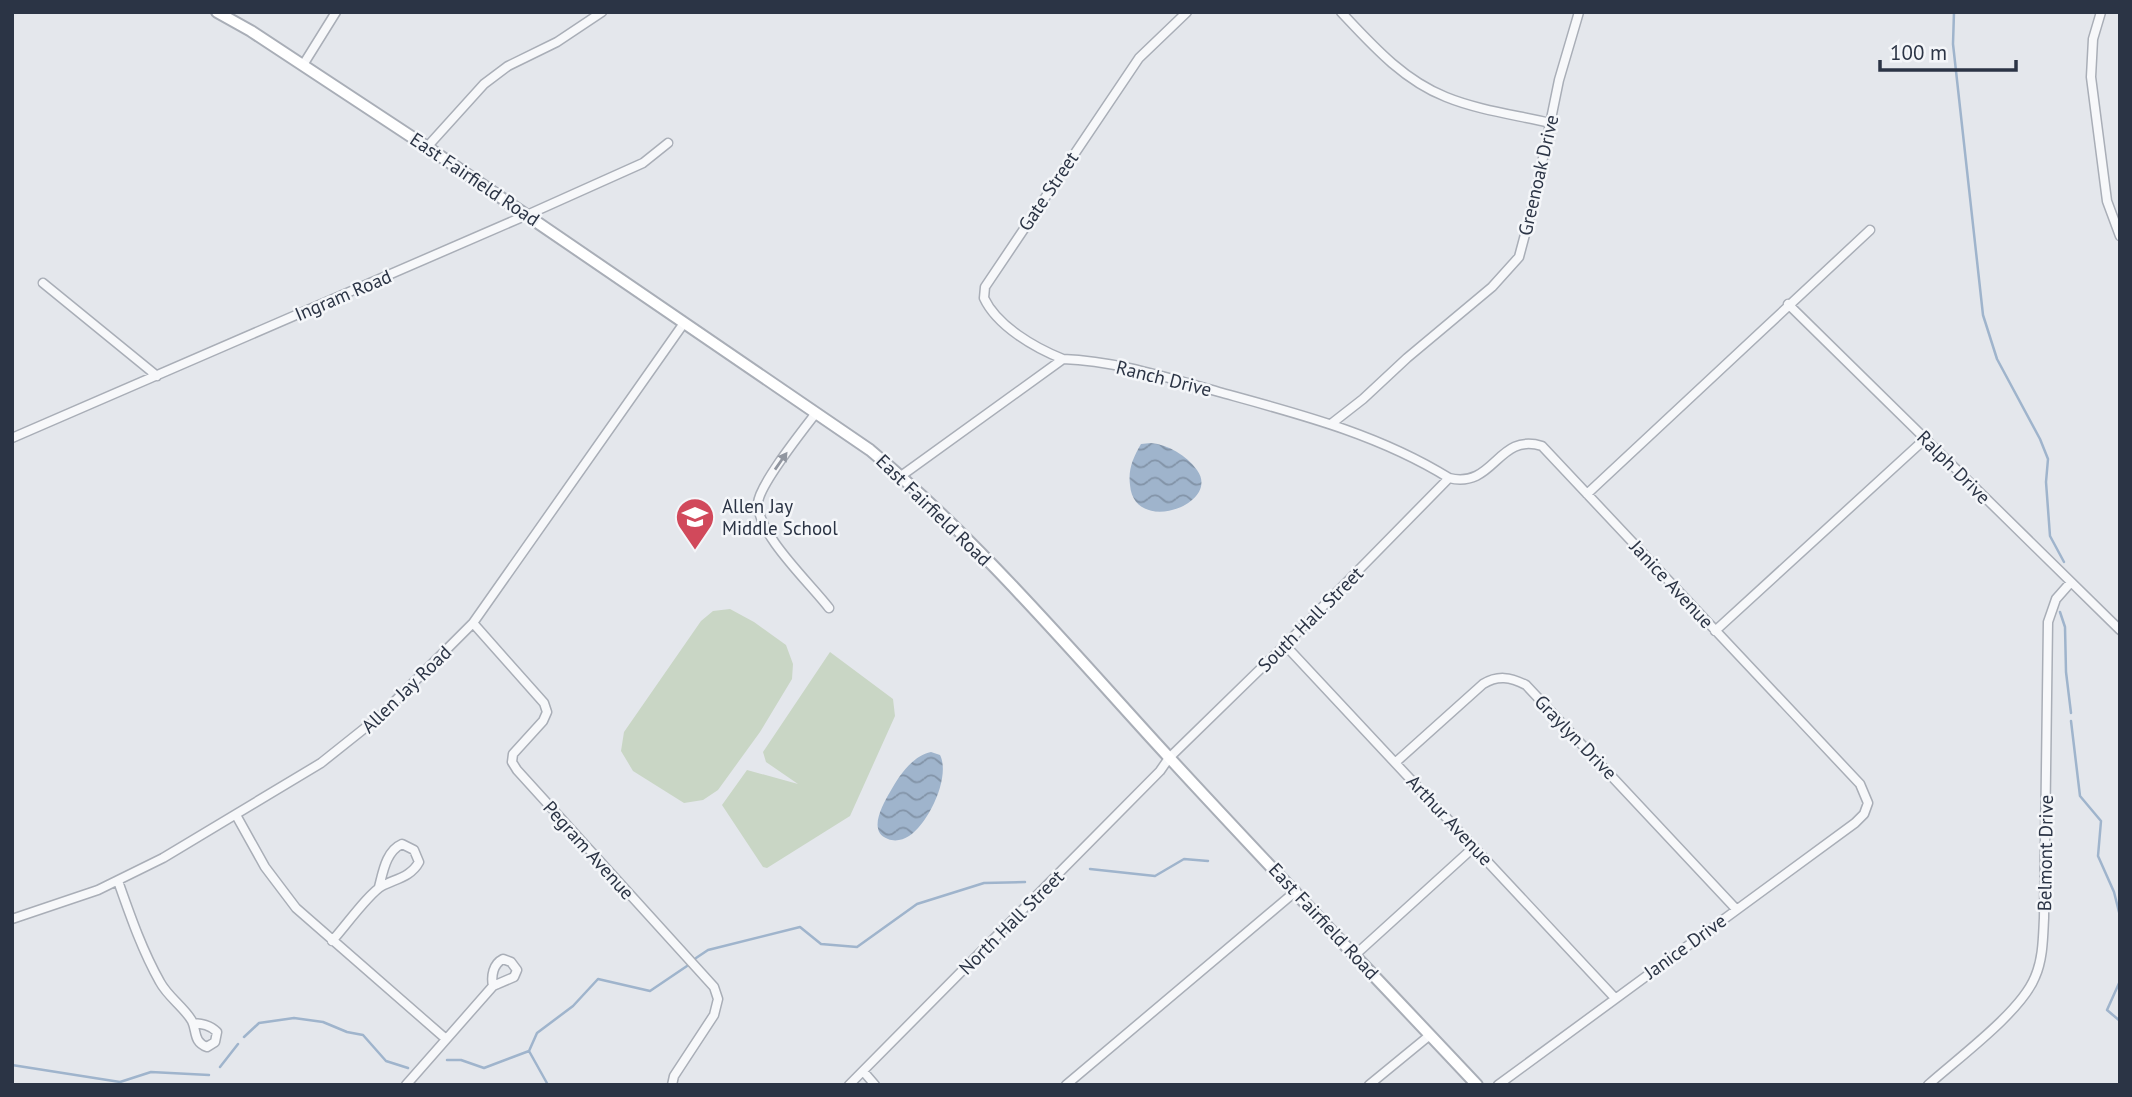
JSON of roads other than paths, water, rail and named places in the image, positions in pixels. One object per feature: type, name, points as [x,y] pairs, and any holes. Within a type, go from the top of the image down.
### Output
[{"type":"main road","name":"East Fairfield Road","points":[[217,12],[427,146],[870,450],[901,476],[999,572],[1477,1085]]},
{"type":"street","points":[[303,65],[336,12]]},
{"type":"street","points":[[427,146],[484,84],[508,66],[557,42],[602,12]]},
{"type":"street","name":"Gate Street","points":[[1063,359],[1037,346],[997,316],[984,298],[985,287],[1139,58],[1186,12]]},
{"type":"street","points":[[1342,12],[1391,63],[1426,87],[1446,97],[1550,123]]},
{"type":"street","name":"Greenoak Drive","points":[[1331,424],[1492,287],[1518,257],[1535,197],[1559,80],[1579,12]]},
{"type":"street","points":[[2101,12],[2093,39],[2091,77],[2107,201],[2120,236]]},
{"type":"street","name":"Ingram Road","points":[[12,438],[643,163],[668,143]]},
{"type":"street","points":[[1587,494],[1870,230]]},
{"type":"street","points":[[43,283],[157,376]]},
{"type":"street","name":"Ralph Drive","points":[[1788,304],[2120,630]]},
{"type":"street","name":"Allen Jay Road","points":[[12,919],[88,894],[163,858],[321,763],[362,732],[472,623],[684,323]]},
{"type":"street","points":[[901,476],[1063,359]]},
{"type":"street","name":"Ranch Drive","points":[[1063,359],[1084,359],[1130,367],[1297,412],[1370,438],[1449,478]]},
{"type":"street","points":[[816,413],[764,487],[758,501],[762,523],[794,569],[829,608]]},
{"type":"street","points":[[1716,631],[1925,439]]},
{"type":"street","name":"Janice Avenue","points":[[1449,478],[1463,481],[1475,478],[1517,444],[1542,446],[1860,784],[1868,803]]},
{"type":"street","name":"South Hall Street","points":[[1170,758],[1449,478]]},
{"type":"street","name":"Belmont Drive","points":[[1928,1085],[2011,1011],[2025,996],[2036,976],[2042,951],[2044,918],[2048,622],[2056,599],[2071,582]]},
{"type":"street","name":"Pegram Avenue","points":[[472,623],[544,703],[547,712],[543,721],[513,754],[512,762],[517,770],[714,987],[718,999],[714,1015],[674,1076],[672,1085]]},
{"type":"street","name":"Arthur Avenue","points":[[1285,645],[1614,997]]},
{"type":"street","name":"Graylyn Drive","points":[[1396,762],[1483,684],[1499,678],[1516,680],[1525,685],[1736,909]]},
{"type":"street","name":"North Hall Street","points":[[849,1085],[1170,758]]},
{"type":"street","name":"Janice Drive","points":[[1498,1085],[1614,997],[1855,823],[1864,814],[1868,803]]},
{"type":"street","points":[[236,815],[282,893],[296,908],[446,1039]]},
{"type":"street","points":[[332,941],[379,887],[388,860],[396,847],[402,844],[414,850],[419,862],[416,867],[401,878],[379,887]]},
{"type":"street","points":[[1355,955],[1474,847]]},
{"type":"street","points":[[118,881],[136,930],[161,984],[193,1023]]},
{"type":"street","points":[[1066,1085],[1296,891]]},
{"type":"street","points":[[406,1085],[493,986]]},
{"type":"street","points":[[1369,1085],[1430,1035]]},
{"type":"street","points":[[863,1071],[875,1085]]},
{"type":"water","points":[[1151,443],[1177,452],[1197,470],[1201,482],[1198,494],[1188,503],[1160,512],[1146,509],[1135,500],[1130,485],[1132,464],[1141,444]]},
{"type":"water","points":[[931,752],[940,755],[943,764],[936,799],[923,821],[909,836],[899,840],[888,839],[878,830],[878,817],[884,803],[907,768],[924,754]]},
{"type":"waterway","points":[[1954,12],[1953,44],[1983,315],[1997,359],[2048,459],[2046,482],[2050,536],[2064,562]]},
{"type":"waterway","points":[[2060,612],[2065,627],[2066,672],[2071,713]]},
{"type":"waterway","points":[[2071,721],[2080,796],[2101,821],[2098,856],[2114,892],[2120,916]]},
{"type":"waterway","points":[[1090,869],[1155,876],[1184,859],[1208,861]]},
{"type":"waterway","points":[[696,958],[708,950],[800,927],[821,944],[857,947],[917,904],[984,883],[1025,882]]},
{"type":"waterway","points":[[529,1051],[537,1033],[573,1006],[598,979],[650,991],[687,966]]},
{"type":"waterway","points":[[2120,981],[2107,1010],[2120,1021]]},
{"type":"waterway","points":[[244,1037],[259,1023],[294,1018],[323,1022],[363,1035],[386,1061],[408,1068]]},
{"type":"waterway","points":[[220,1067],[238,1044]]},
{"type":"waterway","points":[[447,1060],[461,1060],[484,1068],[529,1051],[548,1085]]},
{"type":"waterway","points":[[12,1065],[120,1082],[151,1072],[209,1075]]},
{"type":"place","name":"Allen Jay Middle School","points":[[695,551]]}]
